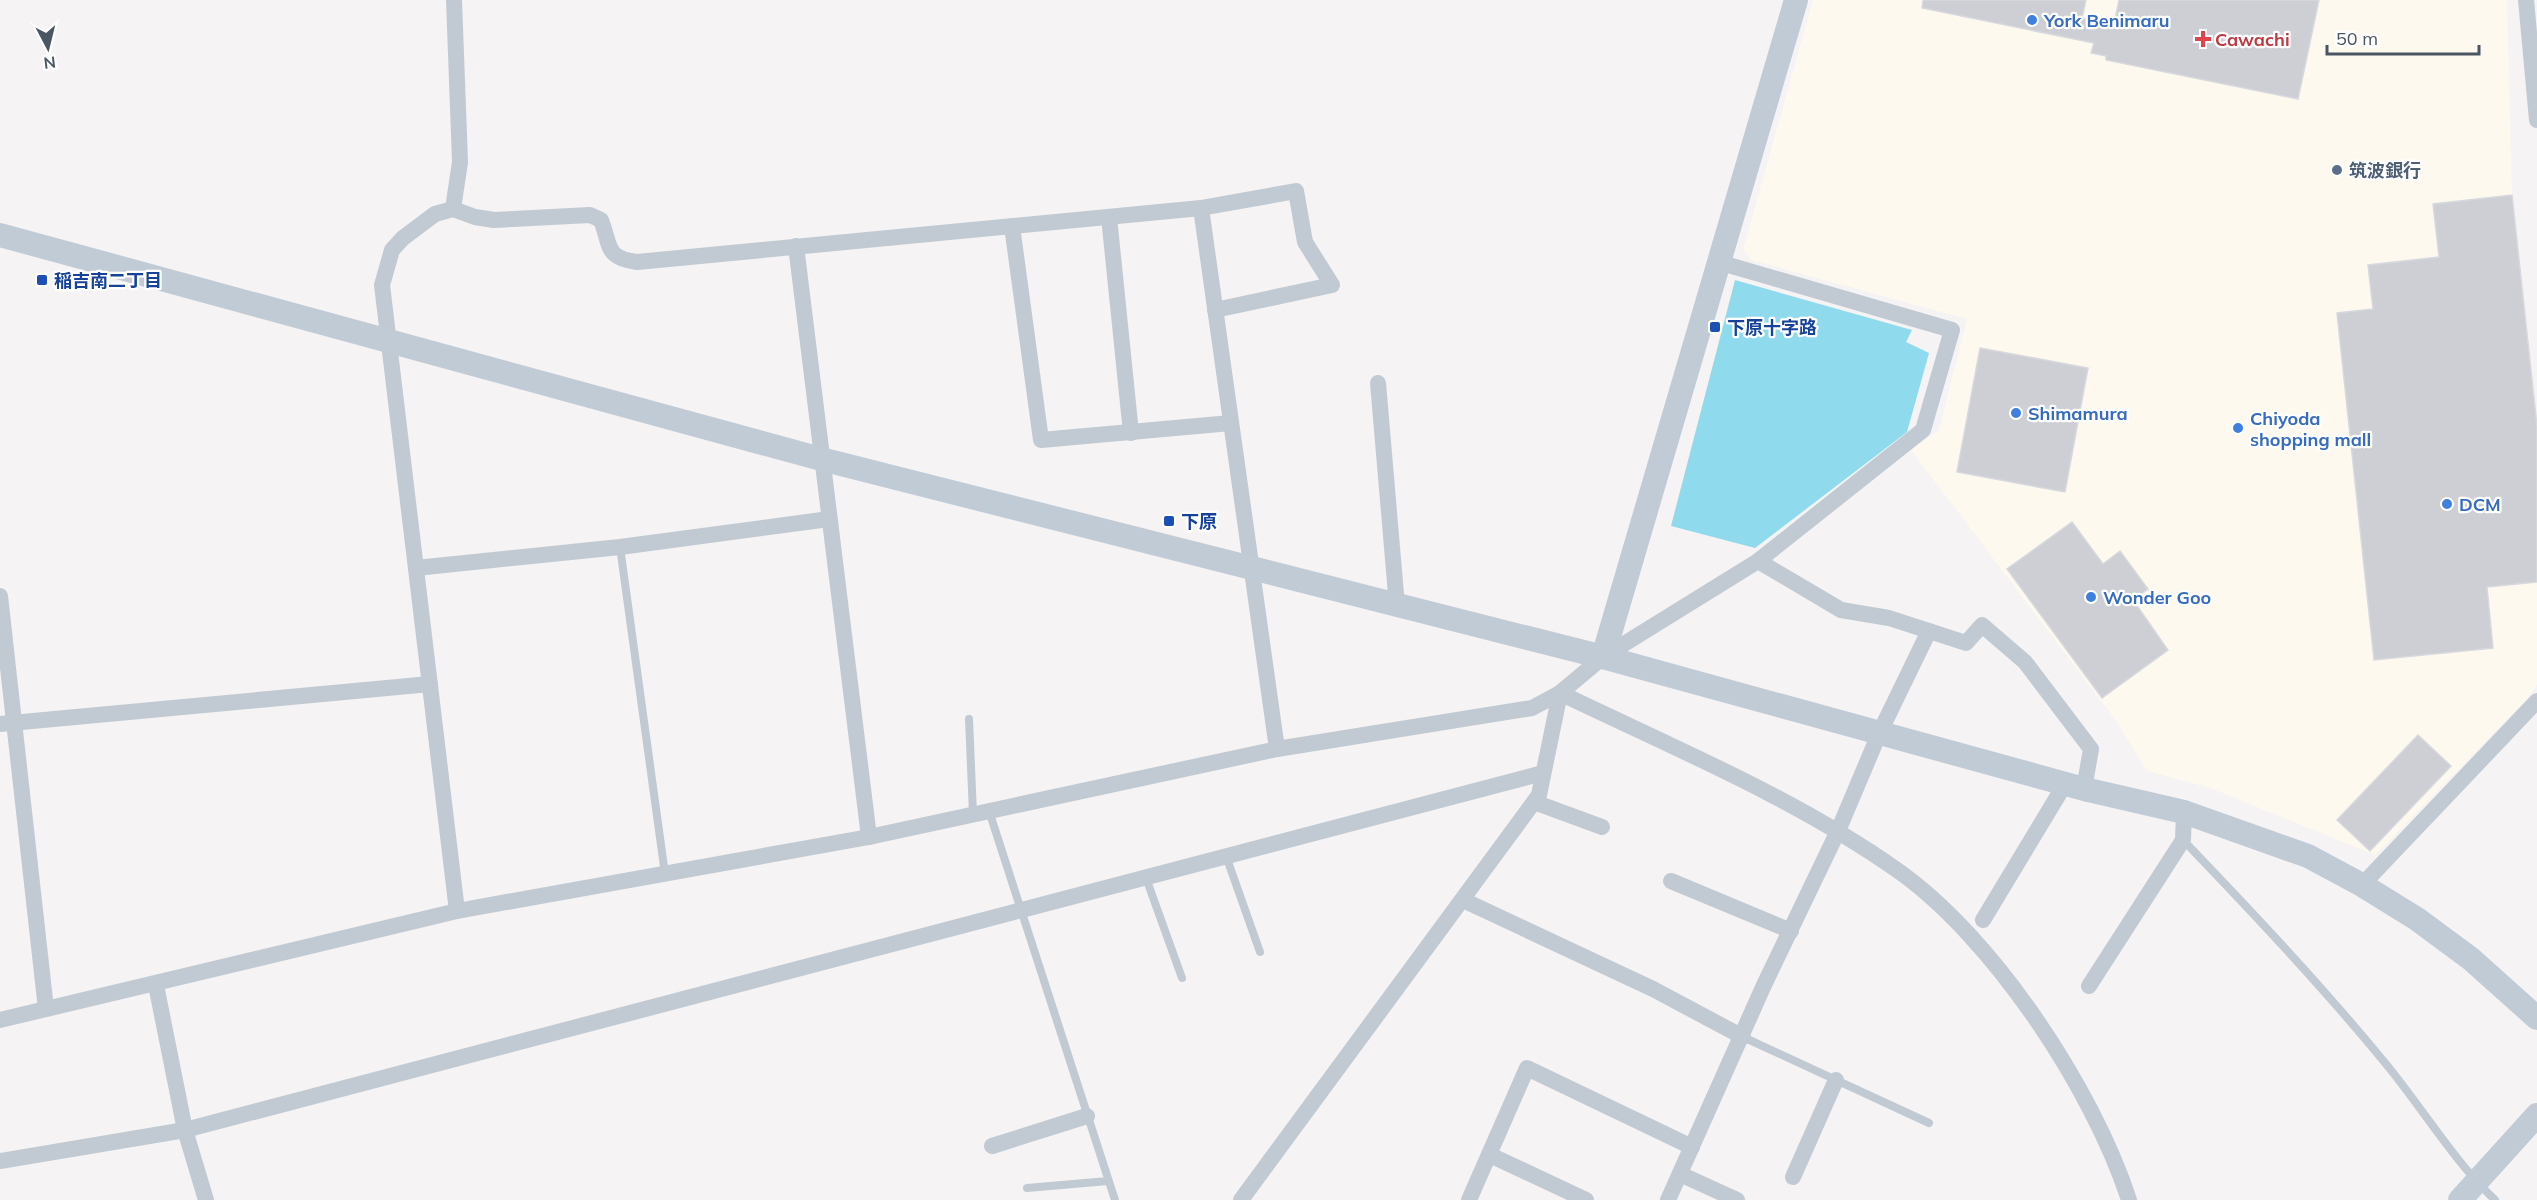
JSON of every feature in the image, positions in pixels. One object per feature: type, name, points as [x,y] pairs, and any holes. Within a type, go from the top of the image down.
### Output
[{"type":"street","points":[[453,209],[460,162],[454,0]]},
{"type":"street","points":[[1603,657],[1796,0]]},
{"type":"street","points":[[2526,0],[2537,120]]},
{"type":"street","points":[[457,911],[382,285],[392,250],[402,238],[435,214],[453,209],[494,220],[590,215],[602,220],[610,252],[621,260],[637,262],[1201,208],[1296,191],[1305,242],[1332,285],[1215,310]]},
{"type":"street","points":[[1201,208],[1277,748]]},
{"type":"street","points":[[1109,217],[1131,432]]},
{"type":"street","points":[[1012,226],[1041,441],[1231,423]]},
{"type":"street","points":[[0,235],[821,459],[1603,657],[1879,734],[2075,786],[2184,812],[2308,856],[2362,885],[2417,919],[2471,959],[2537,1018]]},
{"type":"street","points":[[796,246],[869,837]]},
{"type":"street","points":[[0,1020],[156,985],[457,911],[869,837],[1277,748],[1532,708],[1560,693],[1603,657],[1758,561],[1923,430],[1952,330],[1718,261]]},
{"type":"street","points":[[1378,383],[1397,606]]},
{"type":"street","points":[[416,568],[620,547],[828,519]]},
{"type":"street","points":[[1758,561],[1841,610],[1889,618],[1966,643],[1982,625],[2025,662],[2091,748],[2075,786],[1983,920]]},
{"type":"street","points":[[0,596],[8,723],[46,1009]]},
{"type":"street","points":[[1668,1200],[1838,831],[1879,734],[1929,631]]},
{"type":"street","points":[[8,723],[430,684]]},
{"type":"street","points":[[1241,1200],[1539,795],[1560,693]]},
{"type":"street","points":[[1560,693],[1793,806],[1838,831],[1899,871],[1944,910],[1993,963],[2045,1033],[2089,1105],[2129,1200]]},
{"type":"street","points":[[2362,885],[2537,701]]},
{"type":"street","points":[[0,1161],[185,1130],[1543,773]]},
{"type":"street","points":[[1534,802],[1602,827]]},
{"type":"street","points":[[2089,986],[2183,840],[2184,812]]},
{"type":"street","points":[[1671,881],[1791,931]]},
{"type":"street","points":[[1463,900],[1653,989],[1743,1036]]},
{"type":"street","points":[[156,985],[185,1130],[206,1200]]},
{"type":"street","points":[[1469,1200],[1527,1068],[1692,1147]]},
{"type":"street","points":[[1793,1177],[1836,1080]]},
{"type":"street","points":[[2460,1200],[2537,1115]]},
{"type":"street","points":[[992,1146],[1088,1116]]},
{"type":"street","points":[[1490,1155],[1561,1195],[1586,1200]]},
{"type":"street","points":[[1680,1174],[1737,1200]]},
{"type":"lane","points":[[620,547],[665,874]]},
{"type":"lane","points":[[969,719],[981,812],[1021,910],[1114,1200]]},
{"type":"lane","points":[[2183,840],[2320,986],[2386,1065],[2476,1182],[2495,1200]]},
{"type":"lane","points":[[1226,856],[1260,952]]},
{"type":"lane","points":[[1146,878],[1182,978]]},
{"type":"lane","points":[[1743,1036],[1929,1123]]},
{"type":"lane","points":[[1027,1188],[1108,1181]]},
{"type":"shaded area","name":"Chiyoda shopping mall","points":[[1813,0],[2507,0],[2512,195],[2537,426],[2537,684],[2527,699],[2375,855],[2210,788],[2147,771],[2117,722],[1911,450],[1939,430],[1967,319],[1751,260],[1743,250]]},
{"type":"water","points":[[1735,280],[1912,330],[1906,342],[1929,353],[1907,432],[1755,548],[1671,526]]},
{"type":"building","name":"Cawachi","points":[[1923,0],[2086,0],[2082,18],[2114,24],[2119,0],[2319,0],[2298,99],[2106,60],[2106,56],[2091,53],[2094,43],[1922,8]]},
{"type":"building","name":"DCM","points":[[2512,195],[2537,426],[2537,582],[2487,587],[2493,648],[2374,660],[2337,313],[2373,309],[2368,265],[2439,257],[2433,204]]},
{"type":"building","points":[[1980,348],[2088,368],[2065,492],[1957,472]]},
{"type":"building","points":[[2072,522],[2103,564],[2120,551],[2148,589],[2133,600],[2168,650],[2102,698],[2007,569]]},
{"type":"building","points":[[2418,735],[2451,766],[2370,851],[2337,820]]},
{"type":"place","name":"York Benimaru","points":[[2032,20]]},
{"type":"place","name":"Cawachi","points":[[2203,39]]},
{"type":"place","name":"筑波銀行","points":[[2337,170]]},
{"type":"place","name":"稲吉南二丁目","points":[[42,280]]},
{"type":"place","name":"下原十字路","points":[[1715,327]]},
{"type":"place","name":"Shimamura","points":[[2016,413]]},
{"type":"place","name":"Chiyoda shopping mall","points":[[2238,428]]},
{"type":"place","name":"DCM","points":[[2447,504]]},
{"type":"place","name":"下原","points":[[1169,521]]},
{"type":"place","name":"Wonder Goo","points":[[2091,597]]}]
